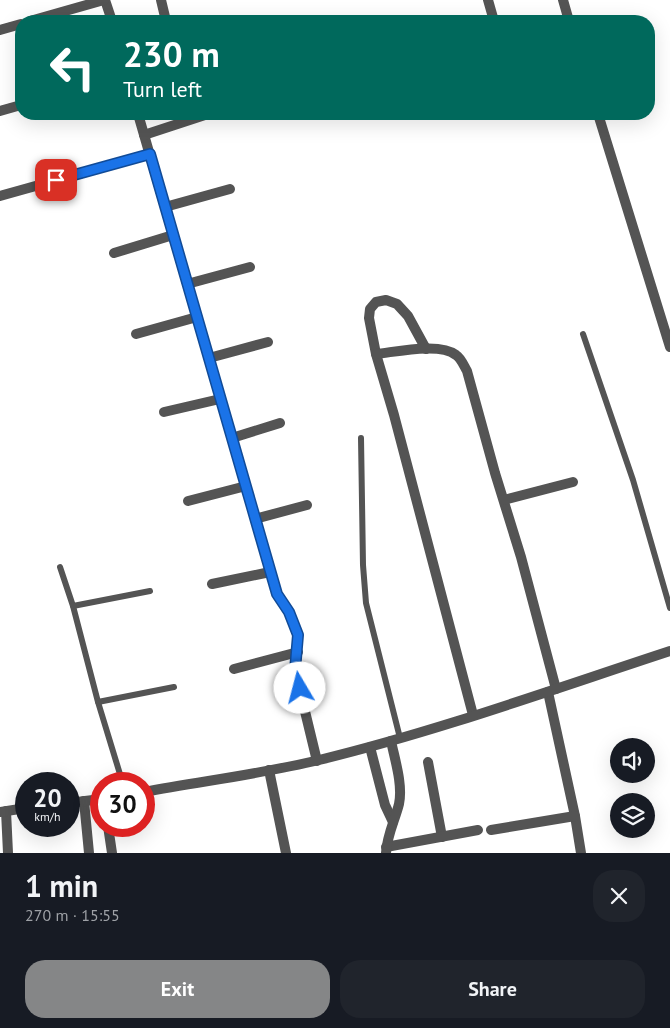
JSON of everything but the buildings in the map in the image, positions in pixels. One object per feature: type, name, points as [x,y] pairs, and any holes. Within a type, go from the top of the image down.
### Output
[{"type":"street","points":[[51,15],[105,0],[110,15]]},
{"type":"street","points":[[161,0],[165,15]]},
{"type":"street","points":[[488,0],[492,15]]},
{"type":"street","points":[[563,0],[567,15]]},
{"type":"street","points":[[0,30],[15,26]]},
{"type":"street","points":[[0,111],[15,107]]},
{"type":"street","points":[[140,120],[270,572],[277,594],[289,612],[298,635],[295,670],[316,761]]},
{"type":"street","points":[[144,135],[182,120]]},
{"type":"street","points":[[600,120],[670,347]]},
{"type":"street","points":[[0,196],[150,154]]},
{"type":"street","points":[[165,207],[230,189]]},
{"type":"street","points":[[114,253],[173,235]]},
{"type":"street","points":[[187,284],[250,267]]},
{"type":"street","points":[[426,349],[408,316],[397,304],[386,300],[376,302],[370,309],[368,318],[376,354],[394,415],[473,715]]},
{"type":"street","points":[[136,334],[197,317]]},
{"type":"street","points":[[209,358],[268,342]]},
{"type":"street","points":[[376,354],[426,349],[448,350],[458,356],[466,371],[521,557],[552,690],[581,853]]},
{"type":"street","points":[[164,412],[220,399]]},
{"type":"street","points":[[232,438],[280,423]]},
{"type":"street","points":[[504,500],[572,482]]},
{"type":"street","points":[[188,501],[246,486]]},
{"type":"street","points":[[255,519],[307,505]]},
{"type":"street","points":[[212,584],[270,572]]},
{"type":"street","points":[[155,790],[316,761],[396,740],[670,651]]},
{"type":"street","points":[[234,669],[298,652]]},
{"type":"street","points":[[396,740],[399,802],[392,822],[386,850],[478,830]]},
{"type":"street","points":[[370,747],[385,804],[392,822]]},
{"type":"street","points":[[428,762],[442,837]]},
{"type":"street","points":[[268,770],[286,853]]},
{"type":"street","points":[[80,802],[90,800]]},
{"type":"street","points":[[84,801],[89,853]]},
{"type":"street","points":[[3,811],[8,853]]},
{"type":"street","points":[[491,830],[575,816]]},
{"type":"street","points":[[110,837],[112,853]]},
{"type":"lane","points":[[583,334],[633,480],[670,608]]},
{"type":"lane","points":[[361,438],[363,565],[366,603],[396,740]]},
{"type":"lane","points":[[60,567],[73,606],[98,702],[119,772]]},
{"type":"lane","points":[[73,606],[150,590]]},
{"type":"lane","points":[[98,702],[174,687]]},
{"type":"route","points":[[56,180],[150,154],[277,594],[289,612],[298,635],[295,670],[300,688]]}]
